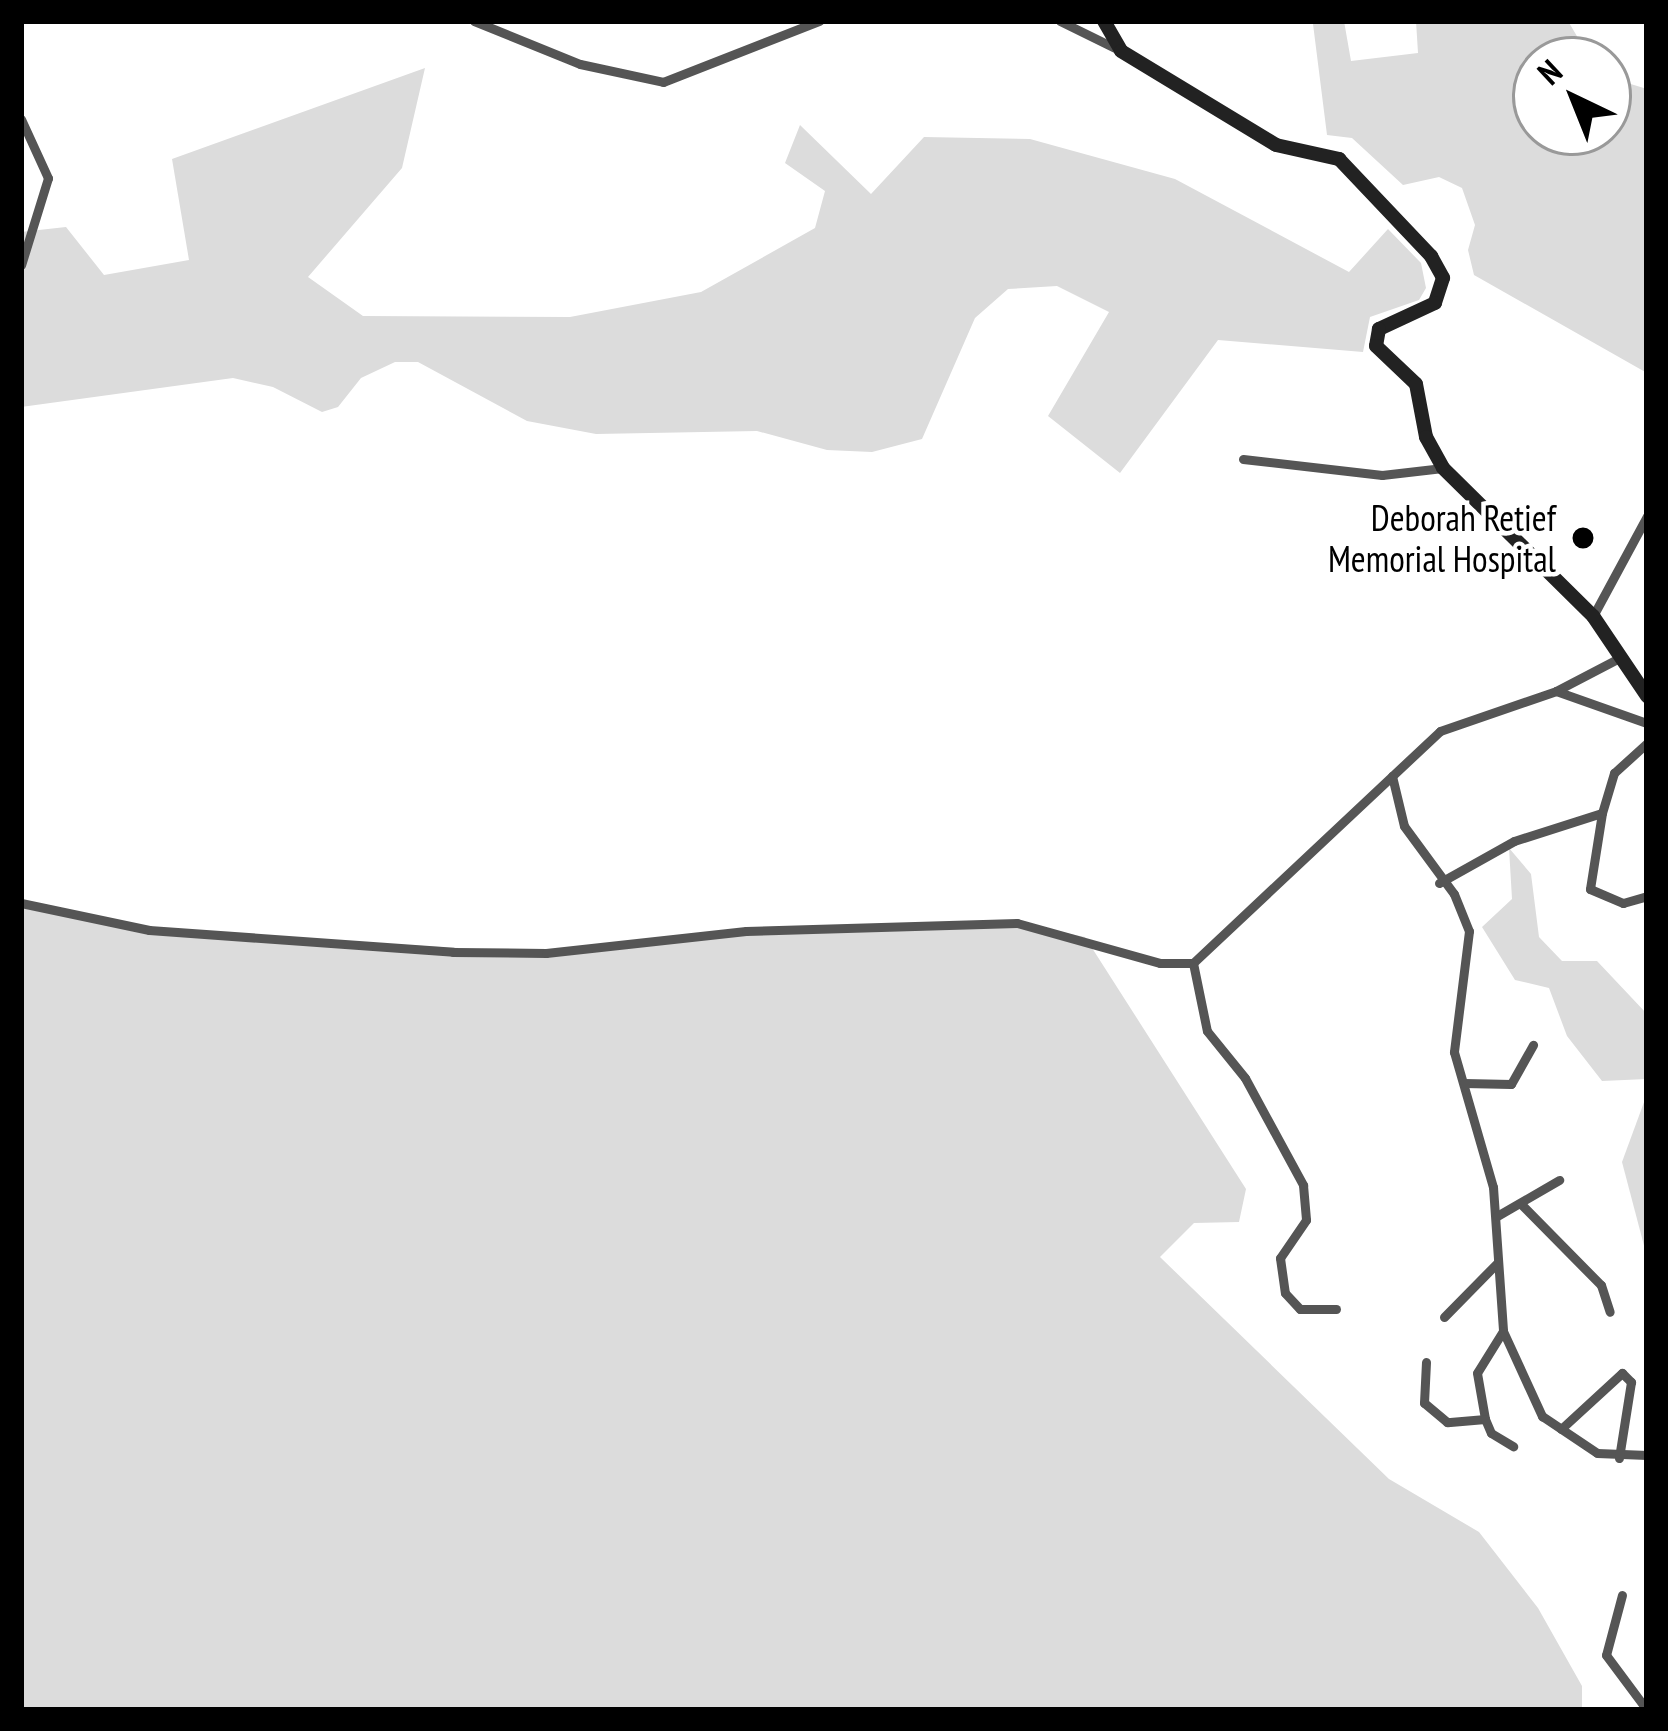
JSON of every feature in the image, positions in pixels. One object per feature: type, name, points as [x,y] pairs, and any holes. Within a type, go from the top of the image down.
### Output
[{"type":"street","points":[[474,21],[580,64],[663,82],[819,21]]},
{"type":"street","points":[[1060,21],[1121,51],[1276,145],[1339,159],[1431,256],[1443,278],[1436,303],[1379,329],[1376,346],[1416,384],[1426,437],[1443,468],[1593,616],[1647,696]]},
{"type":"street","points":[[1104,21],[1121,51]]},
{"type":"street","points":[[21,119],[48,178],[21,265]]},
{"type":"street","points":[[1243,459],[1406,476],[1443,468]]},
{"type":"street","points":[[1593,616],[1647,516]]},
{"type":"street","points":[[21,903],[149,930],[453,952],[546,953],[746,931],[1017,923],[1160,963],[1193,963],[1440,730],[1556,692],[1621,656]]},
{"type":"street","points":[[1556,692],[1647,723]]},
{"type":"street","points":[[1647,743],[1614,773],[1602,813],[1590,889],[1622,903],[1647,896]]},
{"type":"street","points":[[1392,776],[1404,826],[1438,884],[1454,894],[1469,931],[1454,1023],[1463,1083],[1497,1216],[1503,1330],[1532,1403],[1561,1429],[1619,1458],[1647,1455]]},
{"type":"street","points":[[1438,884],[1461,864],[1602,813]]},
{"type":"street","points":[[1193,963],[1207,1031],[1245,1078],[1303,1185],[1306,1220],[1280,1258],[1285,1293],[1300,1309],[1336,1309]]},
{"type":"street","points":[[1463,1083],[1511,1084],[1532,1045]]},
{"type":"street","points":[[1497,1216],[1559,1180]]},
{"type":"street","points":[[1521,1204],[1601,1285],[1610,1312]]},
{"type":"street","points":[[1444,1317],[1496,1263]]},
{"type":"street","points":[[1503,1330],[1478,1373],[1491,1433],[1513,1446]]},
{"type":"street","points":[[1426,1362],[1424,1403],[1447,1422],[1485,1419]]},
{"type":"street","points":[[1561,1429],[1622,1373],[1631,1382],[1619,1458]]},
{"type":"street","points":[[1622,1594],[1604,1647],[1647,1710]]},
{"type":"shaded area","points":[[1344,21],[1351,61],[1418,53],[1416,21],[1568,21],[1577,36],[1512,36],[1512,156],[1632,156],[1632,84],[1647,89],[1647,373],[1474,275],[1468,250],[1475,225],[1462,188],[1439,177],[1403,185],[1352,138],[1327,135],[1313,24]]},
{"type":"shaded area","points":[[425,68],[402,168],[308,277],[363,316],[570,317],[701,292],[815,228],[825,191],[785,163],[800,125],[871,194],[924,137],[1030,139],[1175,179],[1349,272],[1388,229],[1421,263],[1426,288],[1419,300],[1370,317],[1363,352],[1218,340],[1120,473],[1048,416],[1109,312],[1057,286],[1008,289],[975,318],[922,439],[872,452],[827,450],[757,431],[596,434],[527,421],[418,362],[395,362],[361,378],[338,407],[322,412],[273,387],[233,378],[21,407],[21,232],[66,227],[104,275],[189,260],[172,159]]},
{"type":"shaded area","points":[[1509,848],[1531,874],[1539,937],[1562,961],[1597,961],[1647,1014],[1647,1079],[1602,1081],[1567,1036],[1549,988],[1515,980],[1482,927],[1512,899]]},
{"type":"shaded area","points":[[21,903],[149,930],[546,953],[746,931],[1017,923],[1085,937],[1246,1189],[1239,1222],[1194,1223],[1160,1257],[1389,1479],[1479,1532],[1538,1608],[1582,1686],[1582,1710],[21,1710]]},
{"type":"shaded area","points":[[1647,1094],[1647,1257],[1622,1162]]},
{"type":"place","name":"Deborah Retief Memorial Hospital","points":[[1583,538]]}]
